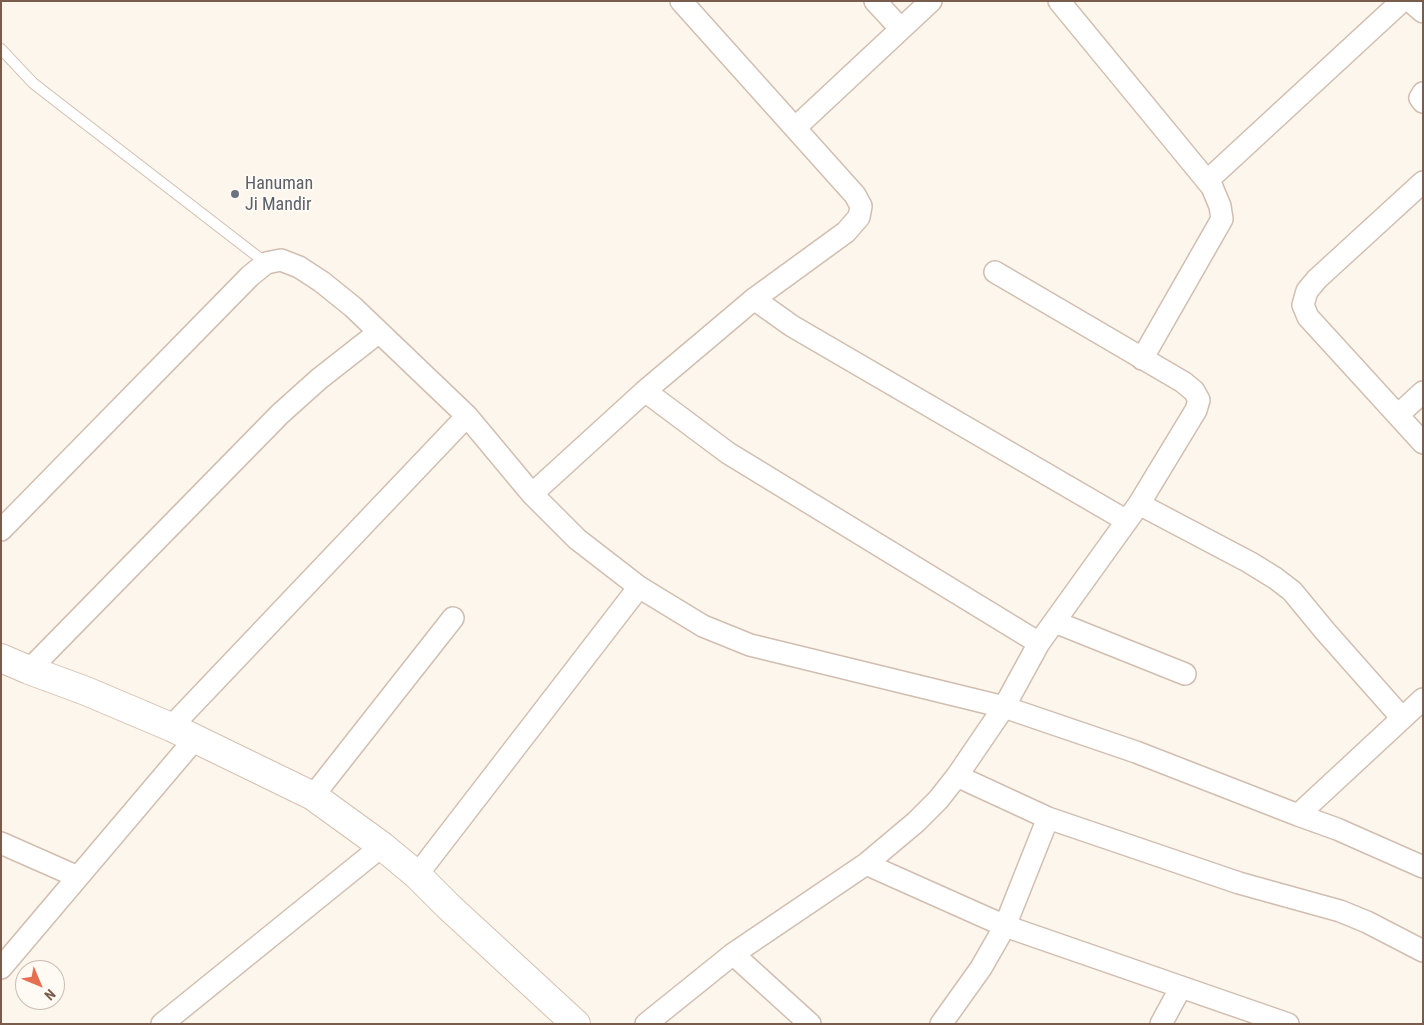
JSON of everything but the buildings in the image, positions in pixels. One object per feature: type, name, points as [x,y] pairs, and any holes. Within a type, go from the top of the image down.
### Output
[{"type":"street","points":[[532,494],[645,391],[754,299],[846,232],[859,217],[861,206],[855,195],[681,1]]},
{"type":"street","points":[[875,1],[901,29]]},
{"type":"street","points":[[795,128],[931,1]]},
{"type":"street","points":[[1059,1],[1212,187],[1220,206],[1222,219],[1142,359]]},
{"type":"street","points":[[1207,181],[1402,1]]},
{"type":"street","points":[[1410,1],[1423,12]]},
{"type":"street","points":[[1423,93],[1420,98],[1423,102]]},
{"type":"street","points":[[1423,182],[1317,279],[1307,291],[1303,305],[1308,317],[1423,443]]},
{"type":"street","points":[[1,530],[250,276],[266,263],[281,260],[299,267],[322,282],[352,307],[467,416],[532,494],[577,539],[640,587],[703,626],[750,645],[1004,708],[1136,752],[1337,829],[1423,867]]},
{"type":"street","points":[[646,1024],[733,954],[866,864],[916,822],[938,800],[1004,708],[1039,643],[1139,504],[1196,410],[1199,400],[1194,391],[1183,382],[995,272]]},
{"type":"street","points":[[754,299],[792,326],[1126,521]]},
{"type":"street","points":[[28,670],[280,414],[319,379],[378,332]]},
{"type":"street","points":[[645,391],[728,453],[1039,643]]},
{"type":"street","points":[[1398,415],[1423,392]]},
{"type":"street","points":[[1,968],[78,877],[183,733],[467,416]]},
{"type":"street","points":[[1139,504],[1249,562],[1292,591],[1402,718]]},
{"type":"street","points":[[417,875],[640,587]]},
{"type":"street","points":[[313,796],[453,618]]},
{"type":"street","points":[[1055,622],[1185,674]]},
{"type":"street","points":[[1,658],[86,691],[183,733],[313,796],[382,846],[417,875],[576,1024]]},
{"type":"street","points":[[1298,815],[1423,699]]},
{"type":"street","points":[[957,776],[1048,818],[1239,883],[1340,911],[1367,922],[1423,951]]},
{"type":"street","points":[[941,1024],[980,968],[1005,926],[1048,818]]},
{"type":"street","points":[[1,843],[78,877]]},
{"type":"street","points":[[162,1024],[382,846]]},
{"type":"street","points":[[866,864],[1005,926],[1288,1024]]},
{"type":"street","points":[[733,954],[810,1024]]},
{"type":"street","points":[[1162,1024],[1181,986]]},
{"type":"lane","points":[[1,49],[40,89],[266,263]]},
{"type":"place","name":"Hanuman Ji Mandir","points":[[235,194]]}]
